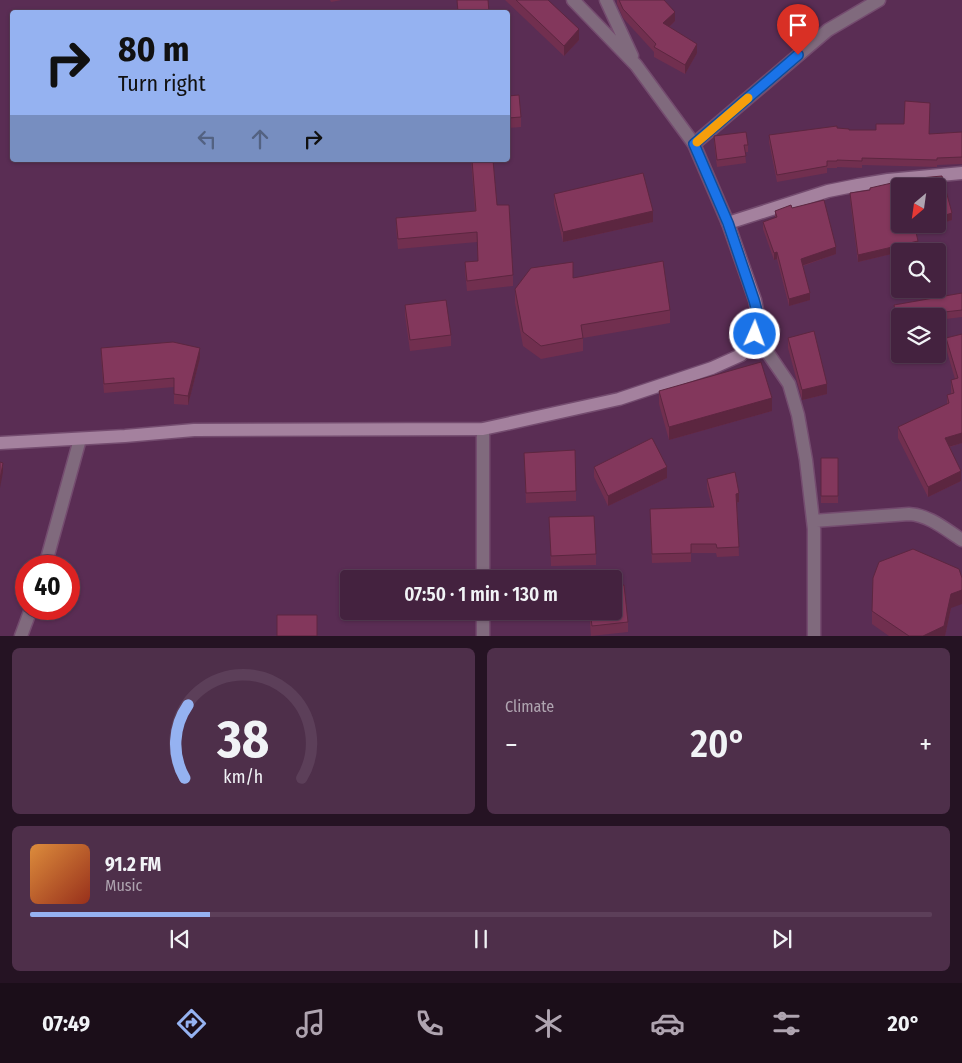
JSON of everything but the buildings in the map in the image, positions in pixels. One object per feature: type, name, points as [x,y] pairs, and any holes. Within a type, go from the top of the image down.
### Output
[{"type":"street","points":[[0,443],[194,430],[483,429],[619,399],[712,368],[741,355],[755,334],[758,315],[728,223],[694,144],[636,65],[573,0]]},
{"type":"street","points":[[606,0],[636,65]]},
{"type":"street","points":[[694,144],[828,30],[879,0]]},
{"type":"street","points":[[728,223],[828,191],[888,180],[962,173]]},
{"type":"street","points":[[755,334],[789,384],[798,415],[813,520],[814,636]]},
{"type":"street","points":[[483,429],[483,570]]},
{"type":"street","points":[[48,555],[80,438]]},
{"type":"street","points":[[813,520],[919,514],[962,540]]},
{"type":"street","points":[[21,636],[27,620]]},
{"type":"street","points":[[483,620],[483,636]]},
{"type":"slow traffic","points":[[697,142],[748,98]]},
{"type":"route","points":[[755,334],[758,315],[754,300],[728,223],[694,144],[798,55]]}]
